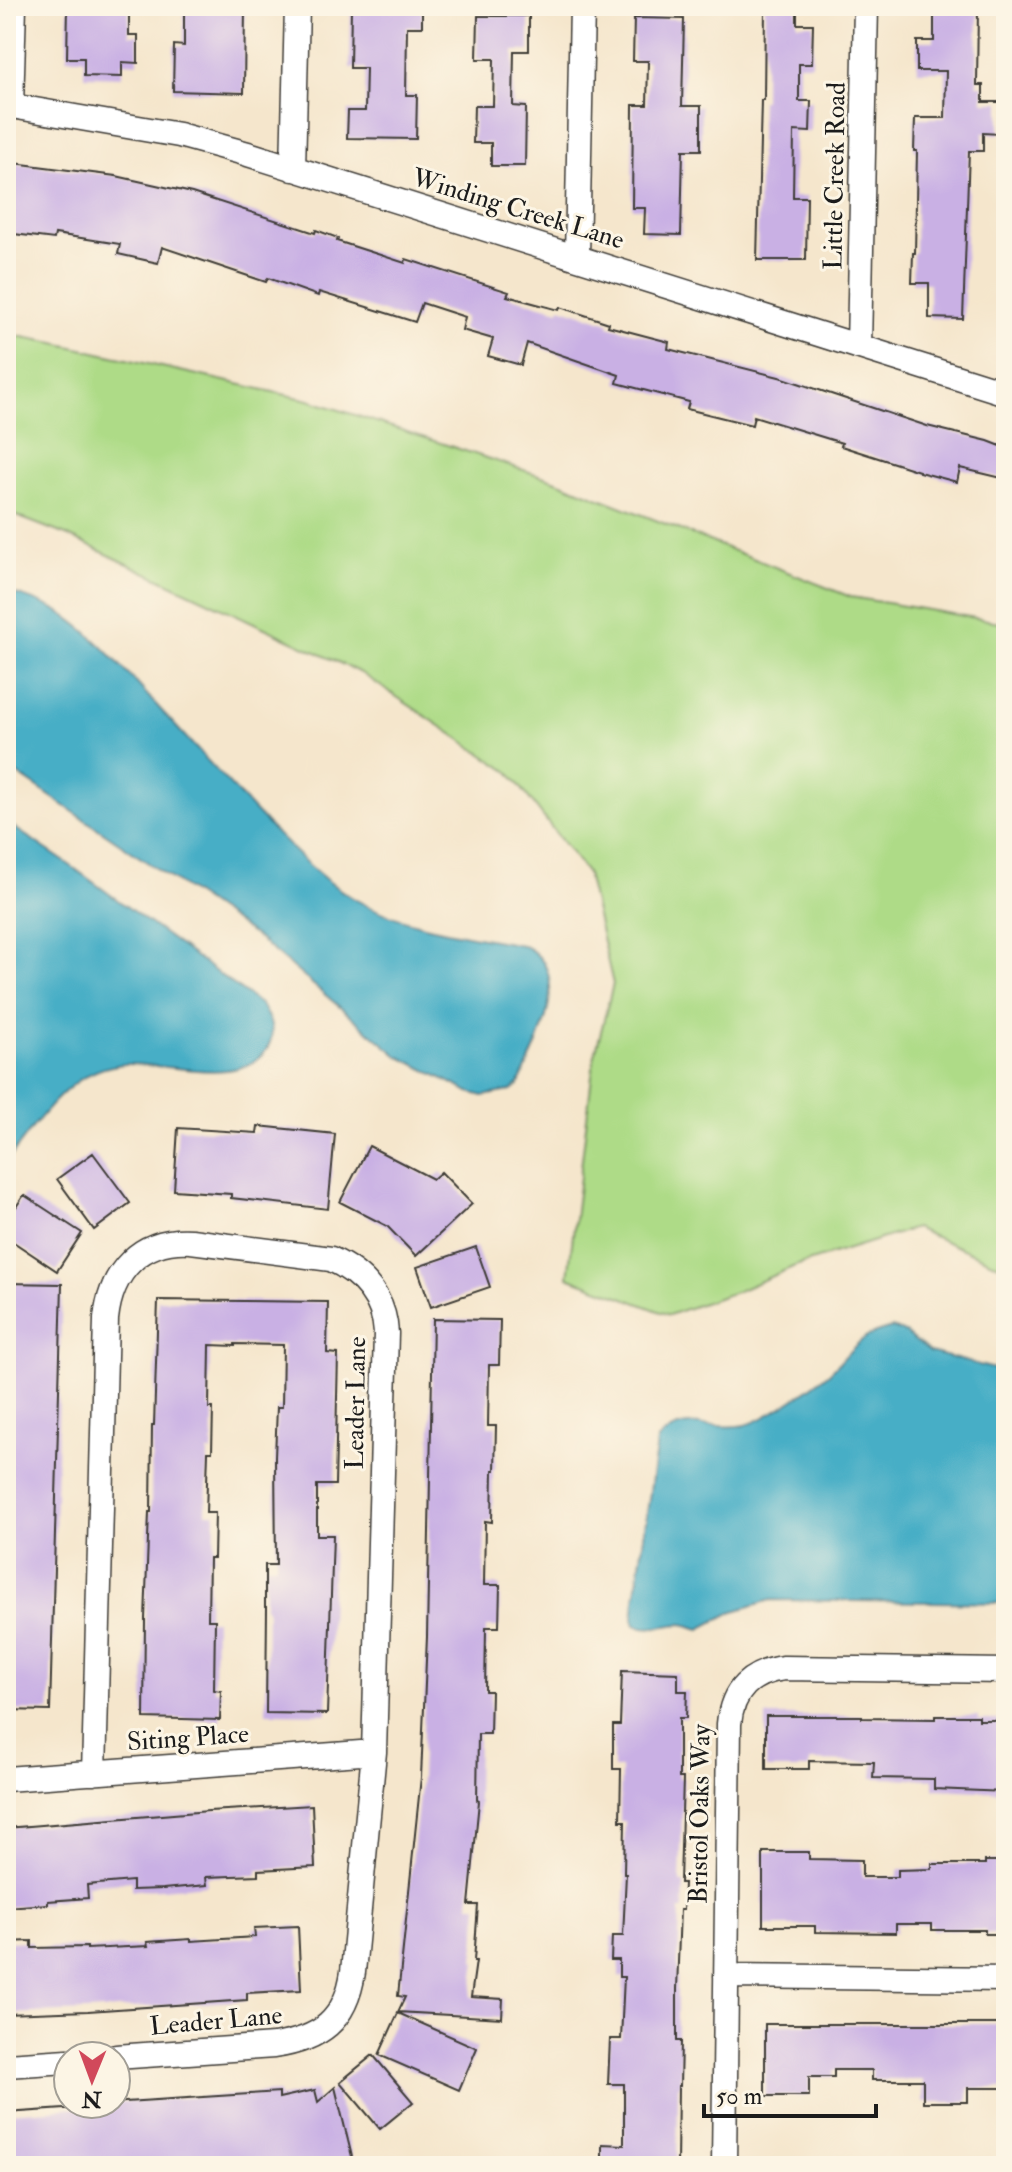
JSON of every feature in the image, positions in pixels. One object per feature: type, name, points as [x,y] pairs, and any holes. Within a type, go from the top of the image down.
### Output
[{"type":"street","points":[[9,106],[14,6]]},
{"type":"street","points":[[293,169],[297,6]]},
{"type":"street","points":[[577,257],[582,6]]},
{"type":"street","name":"Little Creek Road","points":[[859,347],[866,6]]},
{"type":"street","name":"Winding Creek Lane","points":[[9,106],[179,135],[1006,393]]},
{"type":"street","name":"Leader Lane","points":[[94,1773],[107,1308],[116,1280],[132,1260],[151,1247],[181,1240],[331,1259],[357,1273],[372,1289],[378,1298],[386,1341],[374,1752],[353,1972],[346,2001],[333,2021],[309,2038],[288,2044],[132,2056]]},
{"type":"street","name":"Bristol Oaks Way","points":[[724,2166],[730,1718],[735,1699],[746,1682],[767,1671],[784,1668],[1006,1671]]},
{"type":"street","name":"Siting Place","points":[[6,1779],[374,1752]]},
{"type":"street","points":[[726,1976],[1006,1979]]},
{"type":"street","points":[[6,2065],[52,2062]]},
{"type":"green space","points":[[6,334],[309,400],[554,480],[851,597],[1006,623],[1006,1268],[915,1228],[795,1266],[738,1291],[669,1315],[568,1277],[594,1059],[613,984],[587,874],[509,772],[361,673],[66,535],[6,512]]},
{"type":"water","points":[[6,591],[52,608],[91,636],[266,823],[305,861],[348,895],[410,922],[522,945],[539,957],[548,972],[548,1009],[519,1084],[510,1091],[483,1096],[398,1056],[254,935],[6,766]]},
{"type":"water","points":[[6,822],[261,1005],[269,1019],[272,1034],[269,1045],[258,1059],[243,1067],[224,1070],[204,1071],[142,1064],[101,1069],[87,1075],[60,1096],[6,1163]]},
{"type":"water","points":[[893,1328],[930,1352],[1006,1372],[1006,1603],[771,1600],[734,1611],[700,1629],[681,1624],[652,1628],[635,1625],[635,1600],[657,1441],[677,1427],[733,1427],[764,1417],[822,1379],[870,1335]]},
{"type":"building","points":[[68,6],[129,6],[129,35],[138,35],[138,63],[122,62],[122,77],[84,76],[84,58],[67,58]]},
{"type":"building","points":[[184,6],[245,6],[244,93],[173,91],[174,45],[184,46]]},
{"type":"building","points":[[351,6],[422,6],[422,27],[407,27],[406,95],[417,95],[416,139],[347,138],[348,111],[365,111],[366,68],[350,68]]},
{"type":"building","points":[[765,6],[797,6],[797,24],[813,24],[812,64],[799,64],[799,101],[811,101],[810,132],[794,131],[793,197],[807,197],[806,260],[757,260]]},
{"type":"building","points":[[934,6],[978,7],[977,85],[983,85],[983,102],[1000,102],[1000,134],[983,133],[983,151],[969,151],[963,319],[929,318],[929,283],[912,283],[917,151],[914,151],[915,118],[945,118],[946,71],[917,71],[917,41],[934,41]]},
{"type":"building","points":[[478,16],[529,16],[529,51],[514,51],[513,106],[526,107],[525,166],[491,166],[491,143],[473,143],[474,106],[493,106],[494,59],[477,59]]},
{"type":"building","points":[[634,18],[684,19],[682,106],[701,106],[701,150],[683,150],[681,235],[644,234],[645,208],[632,208],[633,105],[647,105],[648,61],[633,61]]},
{"type":"building","points":[[6,162],[116,176],[192,193],[315,233],[316,230],[338,238],[337,241],[405,263],[406,259],[509,292],[507,296],[559,310],[560,307],[609,323],[608,326],[669,342],[668,349],[783,378],[927,426],[988,441],[1006,448],[1006,479],[960,468],[957,482],[754,416],[752,425],[687,409],[689,402],[617,383],[619,375],[527,343],[521,365],[488,356],[493,339],[462,330],[465,317],[422,303],[415,322],[319,292],[318,296],[268,278],[266,282],[162,247],[158,263],[118,254],[120,244],[55,234],[54,239],[6,233]]},
{"type":"building","points":[[258,1126],[335,1134],[328,1209],[231,1198],[231,1194],[174,1190],[178,1128],[257,1133]]},
{"type":"building","points":[[369,1146],[433,1179],[441,1172],[472,1204],[416,1256],[387,1226],[340,1202]]},
{"type":"building","points":[[93,1153],[130,1203],[94,1230],[57,1179]]},
{"type":"building","points":[[24,1195],[82,1233],[57,1271],[6,1237],[6,1222]]},
{"type":"building","points":[[476,1247],[490,1287],[431,1307],[417,1267]]},
{"type":"building","points":[[6,1283],[62,1284],[50,1711],[6,1710]]},
{"type":"building","points":[[158,1300],[328,1302],[327,1353],[338,1354],[335,1485],[317,1485],[317,1535],[333,1535],[327,1714],[266,1713],[265,1565],[276,1565],[275,1457],[277,1407],[282,1407],[283,1345],[235,1344],[210,1345],[212,1452],[208,1452],[206,1513],[215,1513],[214,1558],[209,1558],[208,1620],[215,1620],[214,1690],[221,1691],[220,1720],[144,1718]]},
{"type":"building","points":[[433,1319],[500,1320],[499,1365],[489,1365],[488,1426],[496,1426],[495,1470],[492,1522],[485,1521],[484,1585],[500,1585],[499,1627],[486,1627],[485,1691],[491,1691],[490,1734],[478,1734],[479,1801],[469,1905],[478,1905],[471,1997],[503,1999],[502,2018],[398,2012],[405,1997],[398,1996],[421,1777]]},
{"type":"building","points":[[622,1671],[678,1673],[678,1691],[687,1691],[686,1718],[679,1718],[679,1778],[683,1778],[680,1883],[684,1883],[677,1989],[677,2041],[681,2041],[677,2166],[602,2166],[602,2144],[624,2145],[624,2084],[608,2084],[610,2039],[621,2039],[624,1977],[619,1977],[619,1960],[611,1960],[612,1936],[623,1936],[626,1874],[625,1821],[620,1821],[621,1769],[613,1769],[613,1725],[620,1725]]},
{"type":"building","points":[[766,1716],[935,1719],[935,1716],[979,1716],[979,1720],[1006,1720],[1006,1792],[934,1789],[934,1779],[873,1778],[874,1762],[809,1761],[809,1769],[766,1769]]},
{"type":"building","points":[[312,1805],[315,1867],[258,1870],[258,1875],[206,1877],[207,1885],[163,1889],[132,1890],[132,1881],[87,1885],[88,1898],[6,1907],[6,1828]]},
{"type":"building","points":[[763,1852],[809,1852],[809,1859],[862,1860],[862,1877],[898,1877],[898,1870],[932,1869],[932,1864],[1006,1861],[1006,1934],[985,1934],[985,1930],[932,1930],[932,1924],[896,1924],[896,1933],[815,1932],[815,1926],[763,1926]]},
{"type":"building","points":[[298,1926],[301,1990],[247,1993],[247,2000],[6,2014],[6,1942],[32,1941],[32,1948],[148,1946],[147,1942],[255,1937],[254,1928]]},
{"type":"building","points":[[398,2013],[477,2048],[459,2090],[379,2055]]},
{"type":"building","points":[[765,2024],[1003,2024],[1002,2034],[1006,2034],[1006,2088],[968,2088],[968,2102],[923,2102],[923,2080],[872,2080],[872,2070],[834,2070],[834,2077],[809,2077],[809,2096],[765,2096]]},
{"type":"building","points":[[373,2055],[413,2102],[380,2129],[340,2082]]},
{"type":"building","points":[[335,2087],[353,2161],[333,2166],[6,2166],[6,2113],[52,2110],[52,2120],[132,2120],[132,2102],[279,2092],[279,2098],[315,2090],[318,2102]]}]
